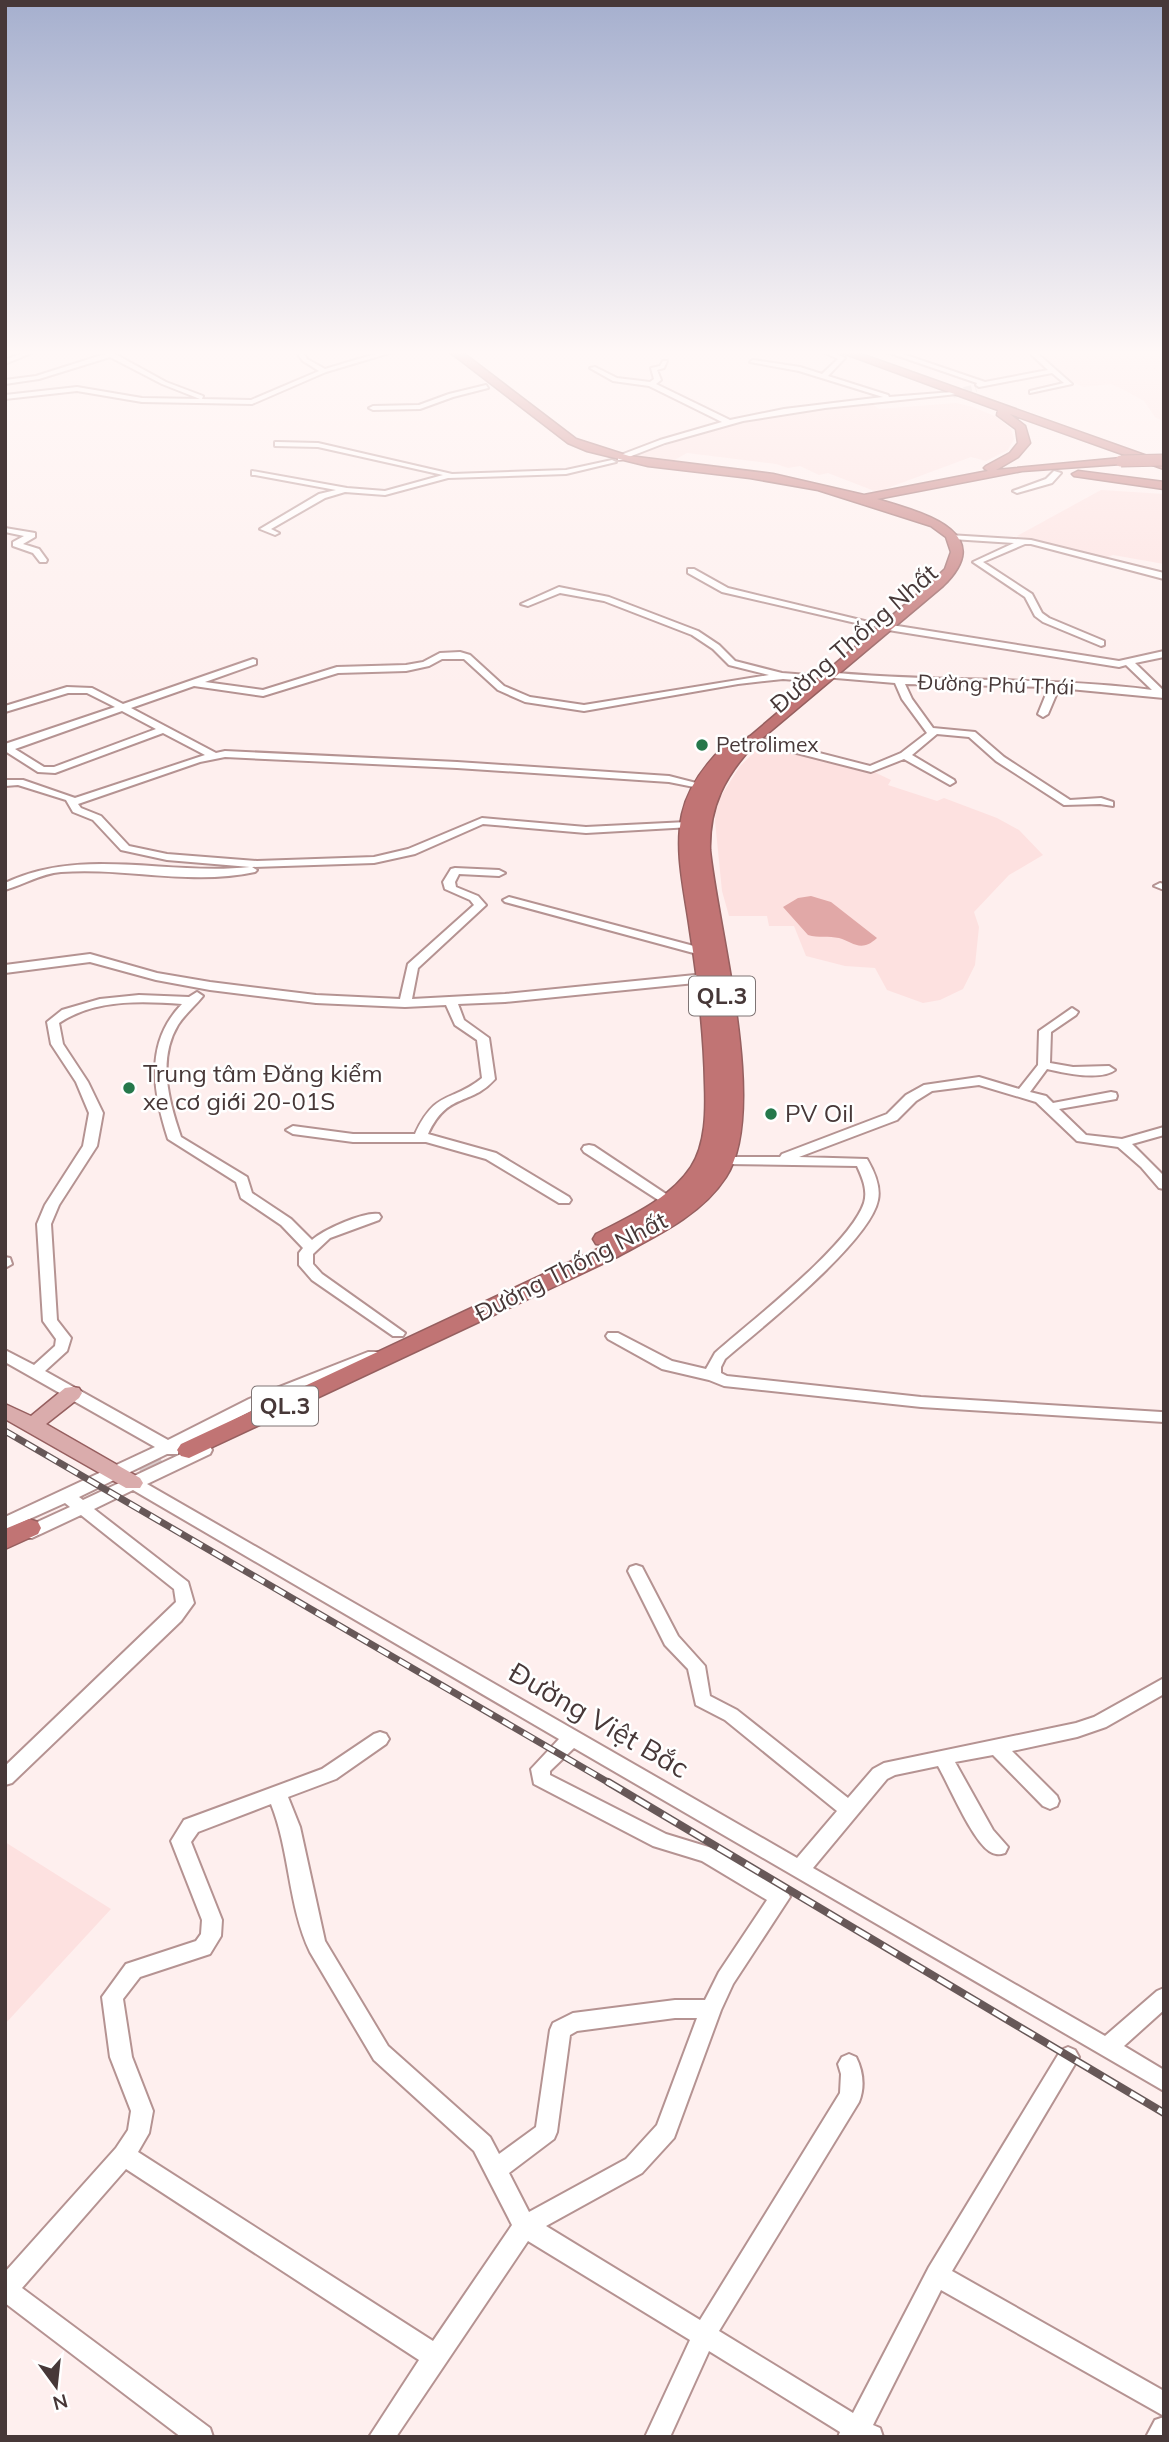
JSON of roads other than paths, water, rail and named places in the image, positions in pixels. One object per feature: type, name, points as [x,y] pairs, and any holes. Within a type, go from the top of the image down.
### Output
[{"type":"highway","points":[[637,463],[754,480],[878,503],[942,528],[945,538]]},
{"type":"highway","points":[[971,476],[997,463]]},
{"type":"highway","points":[[878,503],[929,486],[971,476],[1022,468],[1093,463]]},
{"type":"highway","points":[[971,476],[1057,473],[1133,480],[1164,486]]},
{"type":"highway","points":[[841,496],[900,495]]},
{"type":"highway","points":[[900,495],[899,504],[920,518]]},
{"type":"highway","points":[[841,496],[945,538]]},
{"type":"highway","points":[[878,503],[897,517]]},
{"type":"highway","name":"Đường Thống Nhất","points":[[712,977],[701,951],[688,857],[687,825],[690,806],[699,785],[720,758],[816,675],[952,570],[957,555],[945,538]]},
{"type":"highway","name":"Đường Thống Nhất","points":[[377,1358],[603,1240],[668,1200],[732,1143],[734,1107],[712,977],[702,858],[704,824],[709,798],[734,757],[816,675]]},
{"type":"highway","name":"Đường Thống Nhất","points":[[181,1451],[660,1225],[698,1195],[716,1159]]},
{"type":"main road","points":[[32,1425],[72,1393]]},
{"type":"main road","name":"Đường Việt Bắc","points":[[5,1410],[133,1483]]},
{"type":"street","points":[[401,463],[453,475]]},
{"type":"street","points":[[256,473],[346,490],[385,493],[453,475],[553,473],[602,463]]},
{"type":"street","points":[[1017,491],[1049,481],[1057,473]]},
{"type":"street","points":[[275,533],[264,529],[322,496],[346,490]]},
{"type":"street","points":[[5,530],[32,535],[16,544],[36,551],[43,560]]},
{"type":"street","points":[[945,538],[1027,541],[1164,576]]},
{"type":"street","points":[[1027,541],[977,562],[1029,596],[1038,614],[1046,620],[1101,643]]},
{"type":"street","points":[[691,571],[725,590],[879,626],[1119,664],[1164,654]]},
{"type":"street","points":[[525,604],[559,590],[606,599],[695,632],[716,647],[728,662],[783,676]]},
{"type":"street","points":[[192,682],[263,693],[337,670],[406,668],[426,664],[440,656],[460,655],[467,657],[501,688],[528,700],[584,708],[783,676]]},
{"type":"street","points":[[7,748],[253,662]]},
{"type":"street","points":[[1129,663],[1162,694]]},
{"type":"street","name":"Đường Phú Thái","points":[[783,676],[816,675],[899,682],[1055,685],[1162,694]]},
{"type":"street","points":[[899,682],[911,706],[933,733]]},
{"type":"street","points":[[1044,714],[1055,685]]},
{"type":"street","points":[[7,707],[78,689],[95,692],[213,755]]},
{"type":"street","points":[[7,748],[42,769],[55,770],[165,729]]},
{"type":"street","points":[[753,739],[869,769],[905,755],[933,733],[972,734],[1000,759],[1068,803],[1099,801],[1109,804]]},
{"type":"street","points":[[74,802],[213,755],[457,765],[668,779],[699,785]]},
{"type":"street","points":[[905,755],[950,782]]},
{"type":"street","points":[[5,783],[19,782],[66,796],[74,802],[77,810],[99,820],[125,848],[167,858],[262,864],[374,860],[411,852],[482,821],[578,830],[687,825]]},
{"type":"street","points":[[5,887],[24,878],[69,869],[202,874],[246,871],[262,864]]},
{"type":"street","points":[[405,1003],[412,967],[480,905],[474,898],[451,889],[449,882],[455,871],[499,873]]},
{"type":"street","points":[[509,900],[701,951]]},
{"type":"street","points":[[5,969],[90,958],[156,976],[210,986],[316,999],[405,1003],[452,1003],[712,977]]},
{"type":"street","points":[[210,986],[192,1001],[169,1028],[160,1060],[164,1108],[175,1139],[239,1177],[246,1195],[286,1223],[310,1246]]},
{"type":"street","points":[[35,1371],[62,1348],[64,1338],[50,1321],[44,1224],[59,1193],[90,1146],[96,1122],[96,1113],[82,1082],[57,1044],[53,1022],[72,1011],[104,1003],[145,999],[192,1001]]},
{"type":"street","points":[[420,1137],[427,1120],[439,1104],[489,1079],[483,1038],[459,1022],[452,1003]]},
{"type":"street","points":[[1023,1092],[1044,1065],[1045,1031],[1072,1012]]},
{"type":"street","points":[[1044,1065],[1073,1071],[1109,1070]]},
{"type":"street","points":[[777,1161],[892,1117],[911,1098],[935,1085],[979,1081],[1023,1092],[1051,1107],[1082,1138],[1122,1143],[1164,1131]]},
{"type":"street","points":[[1051,1107],[1111,1097]]},
{"type":"street","points":[[293,1130],[353,1138],[420,1137],[491,1156],[564,1200]]},
{"type":"street","points":[[1122,1143],[1146,1164],[1164,1185]]},
{"type":"street","points":[[589,1149],[668,1200]]},
{"type":"street","points":[[714,1376],[713,1367],[720,1356],[846,1241],[871,1203],[872,1188],[862,1162],[716,1159]]},
{"type":"street","points":[[374,1217],[325,1235],[310,1246],[305,1259],[311,1271],[398,1333]]},
{"type":"street","points":[[613,1336],[667,1365],[714,1376],[736,1385],[921,1402],[1161,1417]]},
{"type":"street","points":[[5,1355],[181,1451]]},
{"type":"street","points":[[12,1531],[73,1501],[115,1474],[181,1451]]},
{"type":"street","points":[[73,1501],[133,1483],[181,1451]]},
{"type":"street","name":"Đường Việt Bắc","points":[[133,1483],[801,1868],[1164,2081]]},
{"type":"street","points":[[5,1778],[175,1616],[184,1603],[182,1586],[73,1501]]},
{"type":"street","points":[[636,1571],[671,1640],[696,1666],[702,1700],[732,1715],[849,1810]]},
{"type":"street","points":[[801,1868],[880,1773],[891,1768],[1077,1730],[1100,1722],[1164,1685]]},
{"type":"street","points":[[381,2437],[525,2226],[634,2165],[666,2131],[710,2009],[726,1978],[780,1897],[714,1859],[660,1840],[541,1779],[540,1769],[573,1737]]},
{"type":"street","points":[[201,2437],[5,2290],[124,2155],[138,2133],[142,2111],[121,2057],[112,1997],[133,1970],[203,1948],[211,1936],[208,1909],[181,1841],[191,1826],[278,1796],[329,1774],[380,1739]]},
{"type":"street","points":[[997,1747],[1049,1801]]},
{"type":"street","points":[[943,1758],[986,1836],[998,1847]]},
{"type":"street","points":[[278,1796],[290,1827],[312,1935],[343,1990],[381,2053],[474,2136],[525,2226],[705,2333],[860,2434],[937,2274],[1046,2089],[1068,2057]]},
{"type":"street","points":[[1107,2048],[1164,1997]]},
{"type":"street","points":[[495,2170],[548,2128],[560,2030],[573,2022],[675,2009],[710,2009]]},
{"type":"street","points":[[657,2437],[705,2333],[852,2095],[849,2064]]},
{"type":"street","points":[[124,2155],[436,2357]]},
{"type":"street","points":[[937,2274],[1164,2404]]},
{"type":"street","points":[[1158,2437],[1164,2429]]},
{"type":"tunnel","points":[[141,1473],[189,1450]]},
{"type":"railway","points":[[5,1431],[611,1784]]},
{"type":"railway","points":[[608,1782],[1164,2113]]},
{"type":"place","name":"Petrolimex","points":[[702,745]]},
{"type":"place","name":"Trung tâm Đăng kiểm xe cơ giới 20-01S","points":[[129,1088]]},
{"type":"place","name":"PV Oil","points":[[771,1114]]}]
